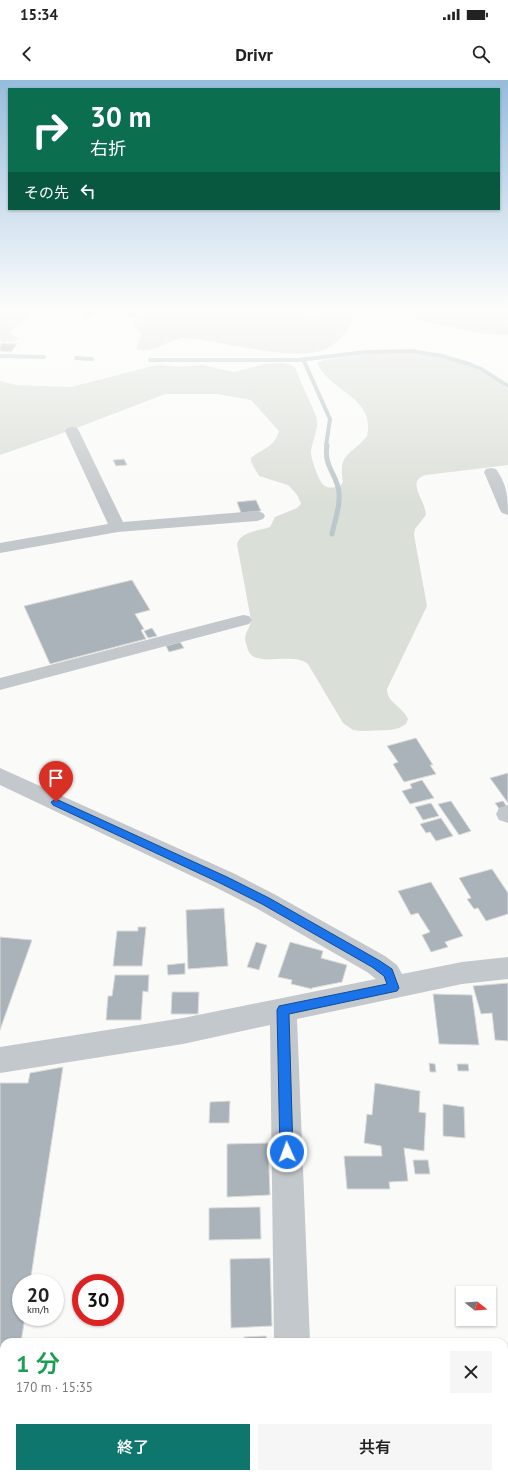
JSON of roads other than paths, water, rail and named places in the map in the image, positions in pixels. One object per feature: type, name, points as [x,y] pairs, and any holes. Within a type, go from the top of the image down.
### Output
[{"type":"street","points":[[72,431],[118,527]]},
{"type":"street","points":[[491,472],[508,510]]},
{"type":"street","points":[[0,548],[118,527],[257,516]]},
{"type":"street","points":[[0,684],[243,620]]},
{"type":"street","points":[[0,776],[224,880],[265,901],[376,964],[388,973],[394,988]]},
{"type":"street","points":[[0,1060],[183,1031],[462,973],[508,968]]},
{"type":"street","points":[[283,1010],[292,1338]]},
{"type":"waterway","points":[[311,376],[330,419],[326,446]]},
{"type":"waterway","points":[[492,376],[508,386]]},
{"type":"waterway","points":[[327,445],[326,452],[328,462],[339,492],[338,510],[332,534]]}]
